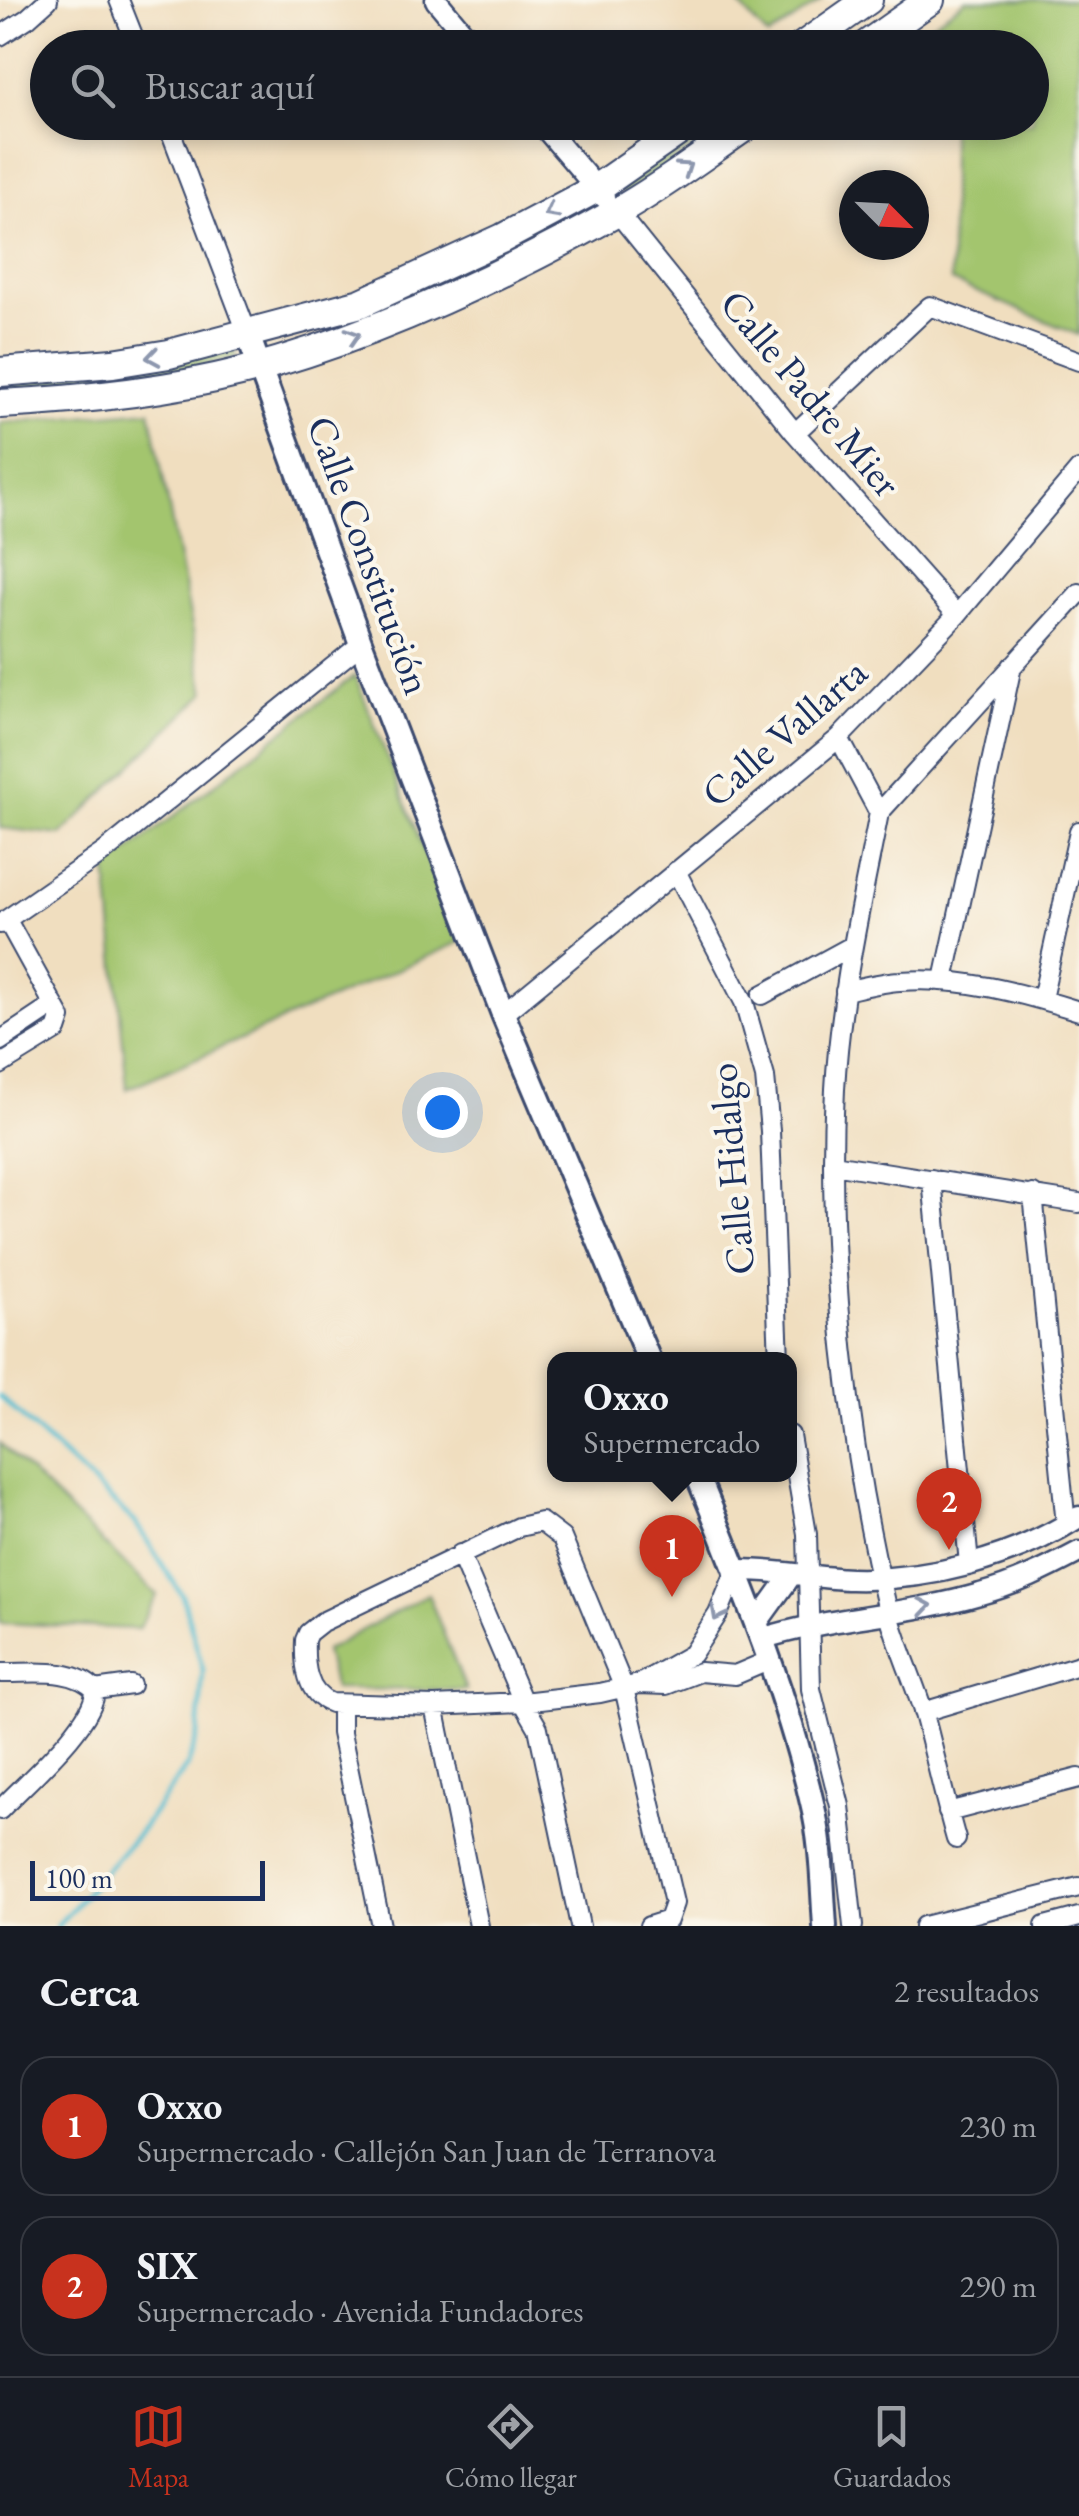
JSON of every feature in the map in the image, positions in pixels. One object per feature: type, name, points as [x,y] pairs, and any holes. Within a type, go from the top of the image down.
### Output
[{"type":"main road","points":[[826,30],[868,0]]},
{"type":"main road","points":[[888,30],[930,0]]},
{"type":"main road","points":[[0,372],[113,363],[169,354],[360,303],[503,238],[597,188],[666,140]]},
{"type":"main road","points":[[0,404],[117,396],[260,366],[376,329],[491,278],[617,212],[725,140]]},
{"type":"main road","name":"Calle Constitución","points":[[248,336],[503,1014],[646,1352]]},
{"type":"main road","points":[[700,1482],[794,1735],[813,1805],[825,1926]]},
{"type":"street","points":[[0,36],[48,0]]},
{"type":"street","points":[[119,0],[131,30]]},
{"type":"street","points":[[436,0],[461,30]]},
{"type":"street","name":"Calle Constitución","points":[[174,140],[248,336]]},
{"type":"street","points":[[556,140],[617,212]]},
{"type":"street","name":"Calle Padre Mier","points":[[617,212],[795,433],[957,615]]},
{"type":"street","points":[[795,433],[930,306],[1079,361]]},
{"type":"street","name":"Calle Vallarta","points":[[503,1014],[839,738],[957,615],[1079,470]]},
{"type":"street","points":[[956,1839],[923,1712],[888,1612],[881,1580],[844,1352],[833,1164],[834,1090],[852,946],[879,814],[1079,593]]},
{"type":"street","points":[[0,1065],[56,1030],[62,1018],[4,922],[104,852],[361,644]]},
{"type":"street","points":[[944,980],[1012,666]]},
{"type":"street","points":[[839,738],[879,814]]},
{"type":"street","points":[[1042,1000],[1079,831]]},
{"type":"street","name":"Calle Hidalgo","points":[[676,872],[744,1002],[765,1077],[779,1352]]},
{"type":"street","points":[[762,995],[852,946]]},
{"type":"street","points":[[845,991],[897,980],[944,980],[1079,1011]]},
{"type":"street","points":[[0,1040],[54,1005]]},
{"type":"street","points":[[833,1164],[1079,1203]]},
{"type":"street","points":[[932,1179],[970,1564]]},
{"type":"street","points":[[649,1926],[668,1920],[674,1903],[631,1686],[556,1530],[532,1522],[322,1622],[308,1633],[311,1688],[323,1700],[341,1704],[434,1706],[524,1702],[631,1686],[666,1684],[696,1663],[736,1570],[881,1580],[925,1575],[1024,1545],[1073,1521],[1033,1194]]},
{"type":"street","points":[[797,1476],[807,1534],[801,1576],[809,1626],[811,1689],[840,1806],[853,1926]]},
{"type":"street","points":[[762,1641],[809,1626],[982,1594],[1040,1573],[1079,1552]]},
{"type":"street","points":[[460,1554],[538,1728],[580,1926]]},
{"type":"street","points":[[696,1663],[735,1675],[762,1641],[801,1576]]},
{"type":"street","points":[[923,1712],[1079,1665]]},
{"type":"street","points":[[0,1673],[71,1675],[87,1681],[95,1690]]},
{"type":"street","points":[[95,1690],[131,1685]]},
{"type":"street","points":[[0,1810],[81,1723],[91,1709],[95,1690]]},
{"type":"street","points":[[341,1704],[342,1733],[381,1926]]},
{"type":"street","points":[[434,1706],[478,1926]]},
{"type":"street","points":[[948,1812],[1079,1778]]},
{"type":"street","points":[[924,1926],[1079,1887]]},
{"type":"street","points":[[1034,1897],[1044,1926],[1079,1917]]},
{"type":"green space","points":[[735,0],[822,0],[778,30],[762,30]]},
{"type":"green space","points":[[966,0],[1079,0],[1079,335],[951,281],[951,140],[1049,140],[1049,30],[926,28]]},
{"type":"green space","points":[[688,140],[704,140],[624,193],[619,190]]},
{"type":"green space","points":[[233,350],[237,357],[149,376],[0,392],[0,382]]},
{"type":"green space","points":[[150,410],[205,693],[61,835],[0,828],[0,423]]},
{"type":"green space","points":[[355,675],[460,942],[127,1089],[107,868]]},
{"type":"green space","points":[[0,1443],[157,1595],[138,1629],[0,1623]]},
{"type":"green space","points":[[428,1594],[466,1690],[334,1689],[325,1651]]},
{"type":"waterway","points":[[0,1397],[135,1522],[182,1595],[203,1670],[198,1734],[188,1765],[141,1830],[57,1926]]},
{"type":"place","name":"SIX","points":[[949,1550]]},
{"type":"place","name":"Oxxo","points":[[672,1597]]}]
